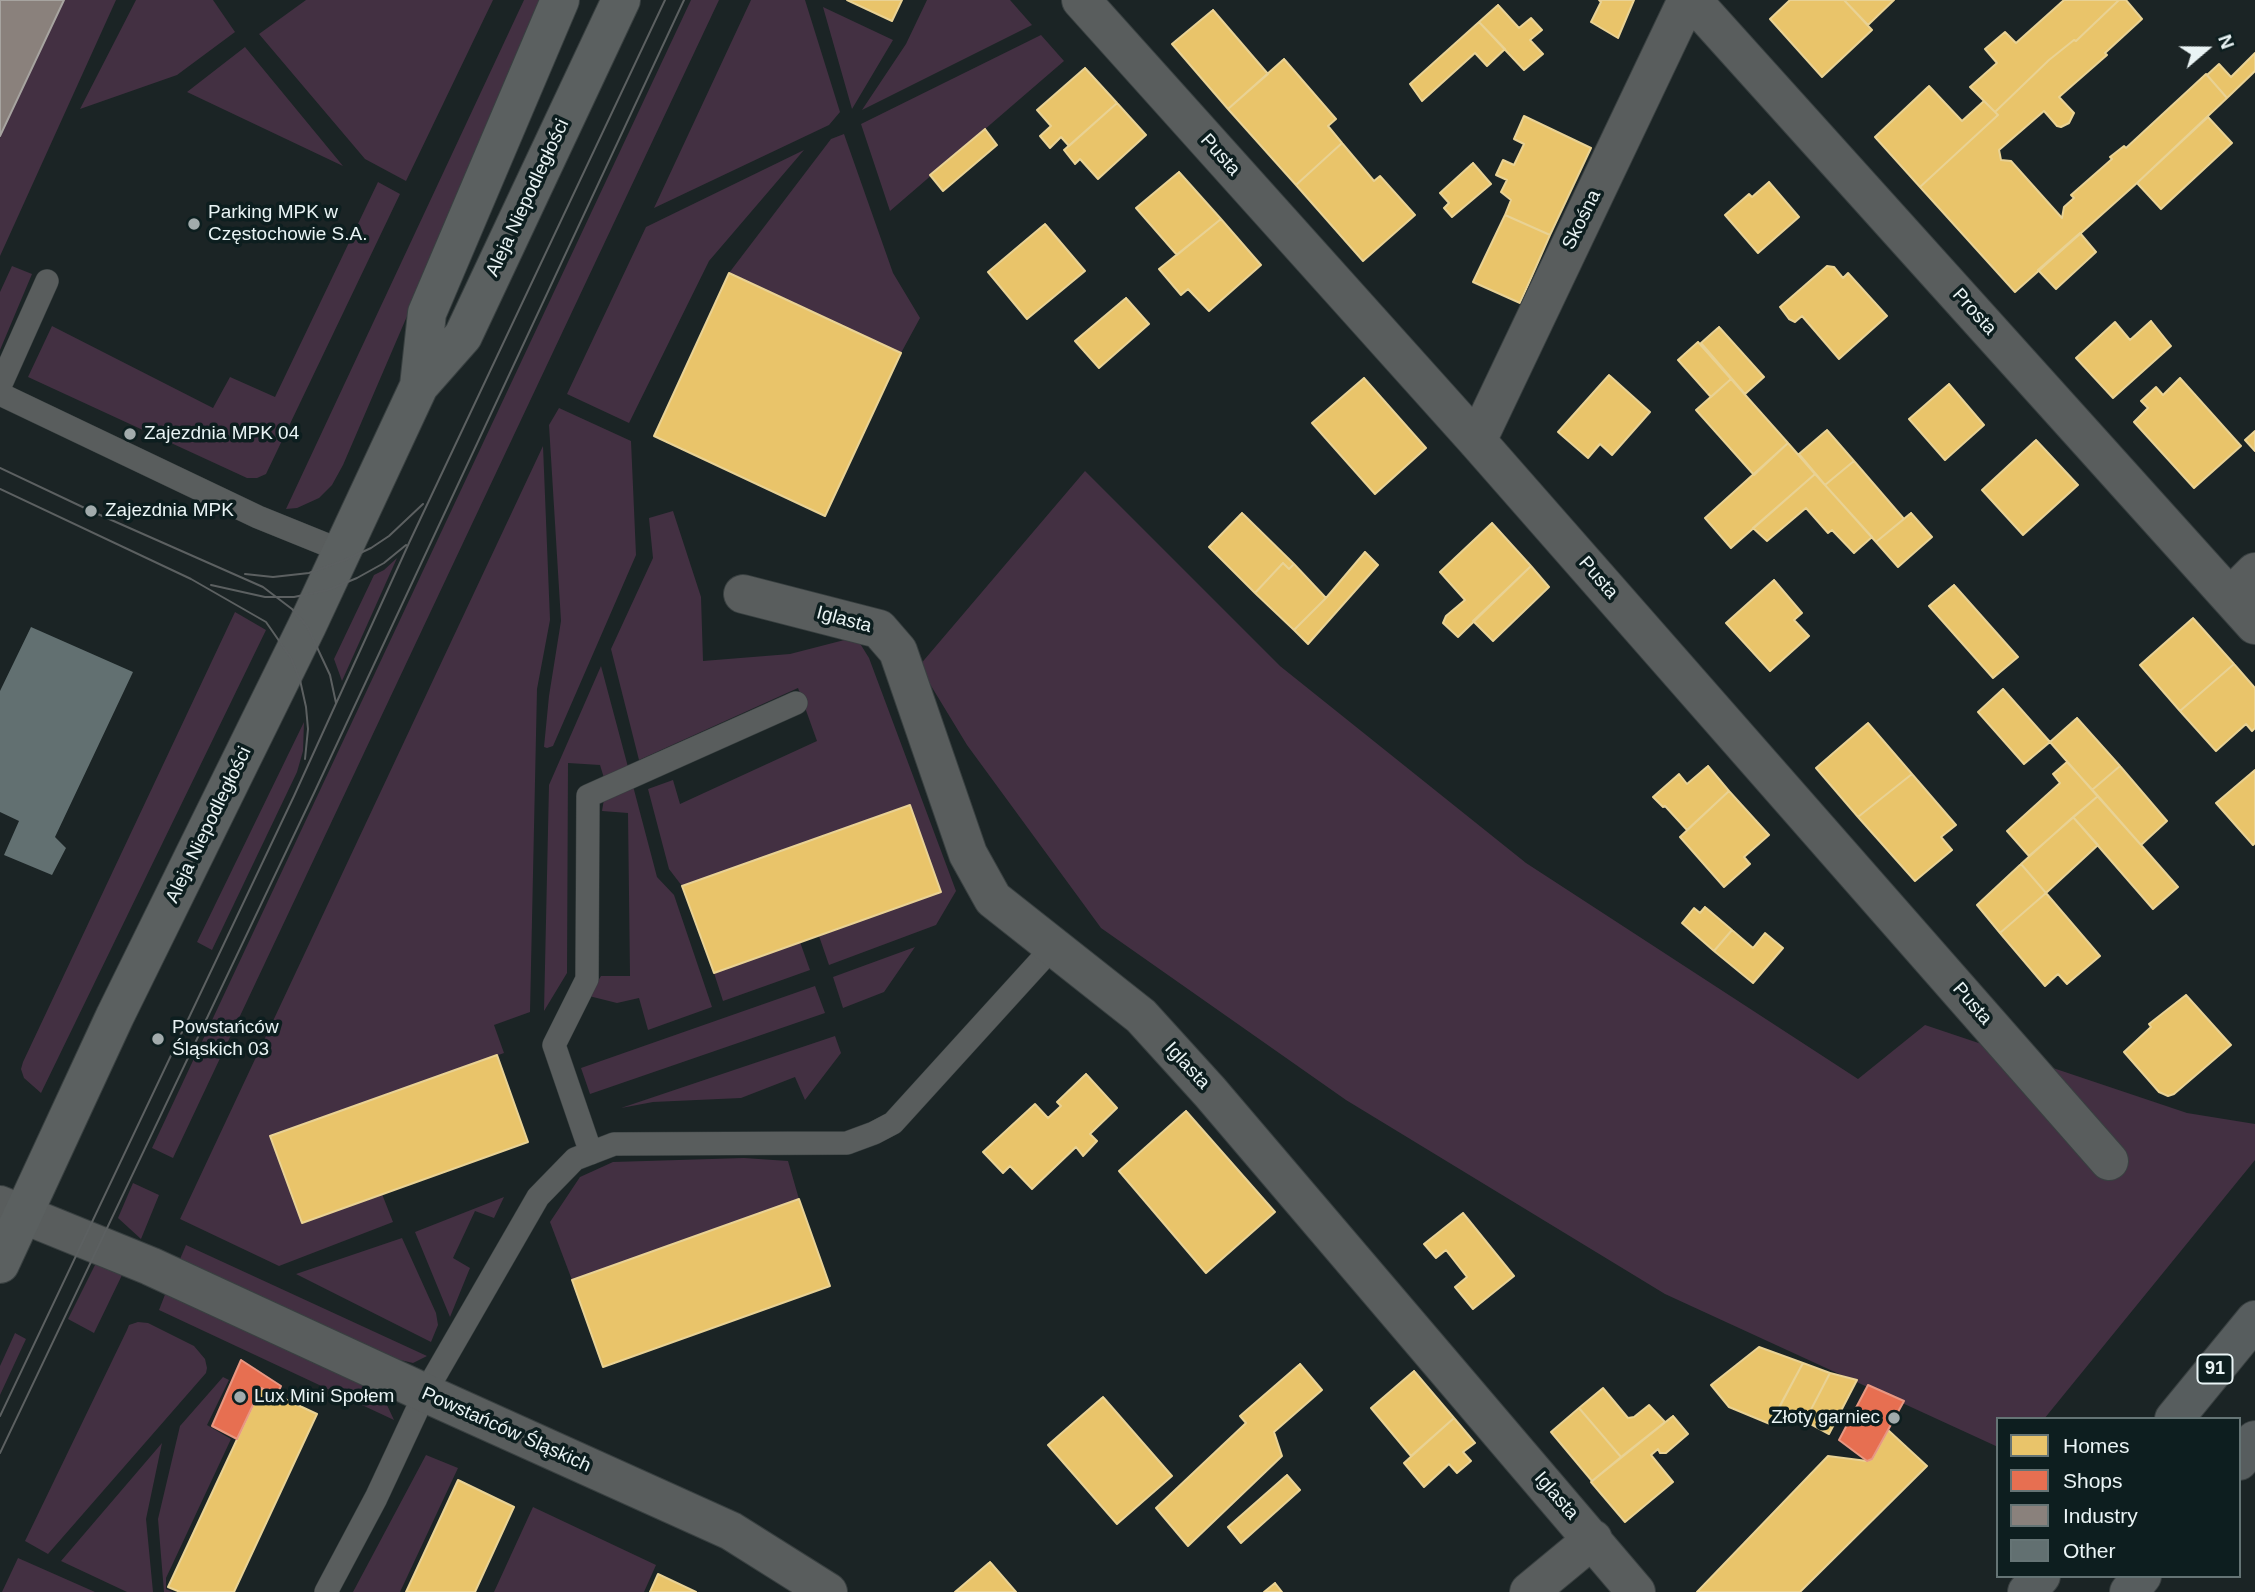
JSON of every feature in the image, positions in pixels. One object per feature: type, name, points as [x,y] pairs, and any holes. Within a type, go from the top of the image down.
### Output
[{"type":"main road","name":"91","points":[[2176,1417],[2255,1320]]},
{"type":"main road","points":[[2241,1458],[2255,1440]]},
{"type":"main road","points":[[2028,1592],[2039,1578]]},
{"type":"main road","points":[[2129,1592],[2140,1578]]},
{"type":"street","name":"Aleja Niepodległości","points":[[419,386],[428,313],[560,0]]},
{"type":"street","name":"Aleja Niepodległości","points":[[0,1264],[11,1210],[115,1016],[307,626],[419,386],[463,336],[621,0]]},
{"type":"street","name":"Pusta","points":[[1082,0],[1477,441],[2109,1161]]},
{"type":"street","name":"Skośna","points":[[1477,441],[1690,0]]},
{"type":"street","name":"Prosta","points":[[1690,0],[2243,584],[2255,625]]},
{"type":"street","name":"Iglasta","points":[[743,594],[878,629],[898,651],[968,854],[993,899],[1141,1016],[1210,1092],[1636,1592]]},
{"type":"street","name":"Powstańców Śląskich","points":[[11,1210],[150,1266],[731,1531],[828,1592]]},
{"type":"street","points":[[1529,1592],[1593,1539]]},
{"type":"lane","points":[[0,386],[47,281]]},
{"type":"lane","points":[[0,394],[258,517],[341,551]]},
{"type":"lane","points":[[591,1153],[554,1045],[587,979],[588,796],[796,704]]},
{"type":"lane","points":[[326,1592],[376,1498],[425,1393],[538,1197],[575,1159],[614,1144],[847,1143],[874,1133],[893,1123],[1053,947]]},
{"type":"shaded area","points":[[64,0],[116,0],[0,256],[0,136]]},
{"type":"shaded area","points":[[136,0],[213,0],[235,32],[177,75],[80,109]]},
{"type":"shaded area","points":[[306,0],[493,0],[406,181],[365,159],[259,34]]},
{"type":"shaded area","points":[[524,0],[543,0],[343,465],[332,485],[319,498],[297,508],[286,509]]},
{"type":"shaded area","points":[[691,0],[719,0],[173,1158],[152,1148]]},
{"type":"shaded area","points":[[751,0],[805,0],[840,112],[829,125],[654,208]]},
{"type":"shaded area","points":[[927,0],[1010,0],[1032,25],[862,110],[906,44]]},
{"type":"shaded area","points":[[823,7],[893,40],[852,109]]},
{"type":"shaded area","points":[[1041,35],[1064,61],[890,211],[861,124]]},
{"type":"shaded area","points":[[245,47],[343,166],[187,92]]},
{"type":"shaded area","points":[[844,134],[893,273],[920,318],[901,353],[729,273],[831,139]]},
{"type":"shaded area","points":[[804,150],[709,261],[629,423],[567,394],[646,227]]},
{"type":"shaded area","points":[[378,182],[400,194],[266,474],[247,478],[28,377],[52,326],[213,408],[230,377],[275,397]]},
{"type":"shaded area","points":[[12,266],[32,274],[0,350],[0,292]]},
{"type":"shaded area","points":[[559,408],[631,441],[636,555],[553,746],[547,748],[544,747],[549,696],[561,621],[549,425]]},
{"type":"shaded area","points":[[543,446],[550,620],[537,689],[530,1012],[494,1025],[504,1053],[270,1136],[302,1223],[382,1194],[393,1222],[279,1266],[180,1219]]},
{"type":"shaded area","points":[[1085,471],[1280,666],[1526,863],[1858,1079],[1925,1025],[2187,1113],[2255,1124],[2255,1160],[2046,1417],[1996,1417],[1996,1446],[1665,1294],[1346,1100],[1101,928],[967,745],[919,666]]},
{"type":"shaded area","points":[[673,511],[701,597],[703,661],[790,654],[856,637],[869,658],[956,891],[936,925],[829,965],[819,936],[940,892],[909,805],[682,886],[669,869],[648,789],[673,780],[680,804],[817,741],[798,688],[639,760],[611,649],[653,558],[649,518]]},
{"type":"shaded area","points":[[397,558],[342,681],[334,659],[374,575]]},
{"type":"shaded area","points":[[235,612],[266,630],[41,1093],[24,1078],[21,1069],[23,1062]]},
{"type":"shaded area","points":[[601,666],[628,767],[604,778],[600,765],[568,763],[567,973],[544,1011],[549,785]]},
{"type":"shaded area","points":[[304,722],[303,751],[297,772],[212,950],[197,942]]},
{"type":"shaded area","points":[[633,786],[657,877],[674,895],[712,1007],[648,1030],[639,998],[617,1003],[589,996],[601,976],[630,976],[628,813],[602,811],[604,799]]},
{"type":"shaded area","points":[[800,942],[810,970],[723,1001],[714,973]]},
{"type":"shaded area","points":[[915,947],[884,992],[843,1008],[833,977]]},
{"type":"shaded area","points":[[815,986],[825,1013],[590,1094],[581,1068]]},
{"type":"shaded area","points":[[835,1036],[841,1053],[805,1100],[795,1077],[741,1098],[653,1102],[621,1108]]},
{"type":"shaded area","points":[[744,1158],[788,1161],[799,1199],[572,1280],[550,1222],[580,1177],[613,1162]]},
{"type":"shaded area","points":[[133,1183],[159,1195],[141,1239],[118,1218]]},
{"type":"shaded area","points":[[504,1197],[494,1218],[475,1211],[453,1258],[470,1268],[450,1317],[415,1232]]},
{"type":"shaded area","points":[[402,1238],[436,1313],[438,1325],[431,1342],[296,1274]]},
{"type":"shaded area","points":[[186,1245],[427,1356],[413,1363],[392,1358],[180,1259]]},
{"type":"shaded area","points":[[96,1263],[123,1273],[94,1333],[68,1319]]},
{"type":"shaded area","points":[[166,1292],[380,1390],[394,1420],[159,1310]]},
{"type":"shaded area","points":[[148,1323],[194,1346],[205,1359],[206,1373],[48,1554],[25,1541],[129,1325]]},
{"type":"shaded area","points":[[15,1333],[26,1339],[0,1395],[0,1366]]},
{"type":"shaded area","points":[[223,1377],[229,1380],[207,1425],[231,1439],[166,1578],[166,1589],[173,1592],[164,1592],[158,1519],[180,1426]]},
{"type":"shaded area","points":[[162,1443],[146,1519],[153,1592],[127,1592],[61,1561]]},
{"type":"shaded area","points":[[426,1455],[458,1468],[400,1592],[353,1592]]},
{"type":"shaded area","points":[[533,1507],[656,1565],[644,1592],[494,1592]]},
{"type":"shaded area","points":[[18,1558],[95,1592],[2,1592]]},
{"type":"building: Homes","points":[[847,0],[902,0],[892,21]]},
{"type":"building: Homes","points":[[1599,0],[1634,0],[1618,38],[1591,22],[1601,2]]},
{"type":"building: Homes","points":[[1790,0],[1844,0],[1872,30],[1822,77],[1770,19]]},
{"type":"building: Homes","points":[[1844,0],[1894,0],[1868,25]]},
{"type":"building: Homes","points":[[2064,0],[2119,0],[2076,41],[2049,60],[1995,112],[1970,87],[1997,63],[1985,49],[2005,32],[2016,43]]},
{"type":"building: Homes","points":[[2119,0],[2126,0],[2142,19],[2105,53],[2107,55],[2059,97],[2074,113],[2069,123],[2057,126],[2044,111],[1999,150],[2001,160],[2011,161],[2062,218],[2064,207],[2074,198],[2071,195],[2112,159],[2110,157],[2124,146],[2126,148],[2206,74],[2227,98],[2015,292],[1920,187],[1998,115],[1995,112],[2049,60],[2076,41]]},
{"type":"building: Homes","points":[[1498,5],[1519,28],[1531,18],[1542,30],[1530,40],[1543,54],[1524,70],[1479,22]]},
{"type":"building: Homes","points":[[1213,10],[1268,74],[1228,109],[1172,44]]},
{"type":"building: Homes","points":[[1479,22],[1505,49],[1487,66],[1475,53],[1422,101],[1410,84]]},
{"type":"building: Homes","points":[[2255,53],[2255,71],[2227,98],[2207,75],[2219,64],[2231,77]]},
{"type":"building: Homes","points":[[1284,59],[1336,119],[1328,126],[1342,143],[1296,185],[1228,109]]},
{"type":"building: Homes","points":[[1085,68],[1117,103],[1069,146],[1061,137],[1050,148],[1040,136],[1051,126],[1037,110]]},
{"type":"building: Homes","points":[[1929,86],[1962,121],[1984,101],[1998,115],[1920,187],[1875,137]]},
{"type":"building: Homes","points":[[1117,103],[1146,135],[1098,179],[1080,159],[1075,164],[1064,150]]},
{"type":"building: Homes","points":[[1524,116],[1591,148],[1550,235],[1505,215],[1511,200],[1501,192],[1507,180],[1496,175],[1503,160],[1514,165],[1524,144],[1514,139]]},
{"type":"building: Homes","points":[[2208,117],[2232,143],[2161,209],[2137,183]]},
{"type":"building: Homes","points":[[985,129],[997,145],[943,191],[930,175]]},
{"type":"building: Homes","points":[[1342,143],[1374,181],[1380,176],[1415,215],[1363,261],[1296,185]]},
{"type":"building: Homes","points":[[1473,163],[1491,184],[1452,217],[1444,208],[1449,203],[1440,193]]},
{"type":"building: Homes","points":[[1179,172],[1221,219],[1177,255],[1136,208]]},
{"type":"building: Homes","points":[[1769,182],[1799,217],[1758,253],[1725,215],[1749,194],[1752,197]]},
{"type":"building: Homes","points":[[1505,215],[1550,235],[1520,303],[1473,282]]},
{"type":"building: Homes","points":[[1221,219],[1261,265],[1209,311],[1188,289],[1181,295],[1159,269]]},
{"type":"building: Homes","points":[[1045,224],[1085,271],[1027,319],[988,272]]},
{"type":"building: Homes","points":[[2080,233],[2096,252],[2056,289],[2038,270]]},
{"type":"building: Homes","points":[[1827,266],[1834,267],[1843,278],[1848,273],[1887,316],[1839,359],[1802,316],[1795,322],[1789,319],[1780,307]]},
{"type":"building: Homes","points":[[729,273],[901,353],[825,516],[654,436]]},
{"type":"building: Homes","points":[[1126,298],[1149,324],[1099,368],[1075,341]]},
{"type":"building: Homes","points":[[2151,321],[2171,346],[2113,398],[2076,358],[2115,322],[2130,340]]},
{"type":"building: Homes","points":[[1719,327],[1764,377],[1745,394],[1701,343]]},
{"type":"building: Homes","points":[[1698,342],[1731,379],[1711,397],[1678,360]]},
{"type":"building: Homes","points":[[1609,375],[1650,412],[1612,455],[1600,444],[1588,458],[1558,432]]},
{"type":"building: Homes","points":[[1364,378],[1426,448],[1375,494],[1312,423]]},
{"type":"building: Homes","points":[[2180,378],[2241,446],[2194,488],[2134,422],[2148,408],[2141,401],[2156,387],[2163,395]]},
{"type":"building: Homes","points":[[1731,379],[1788,443],[1754,475],[1696,410]]},
{"type":"building: Homes","points":[[1949,384],[1984,425],[1945,460],[1909,419]]},
{"type":"building: Homes","points":[[1827,430],[1854,461],[1825,485],[1799,454]]},
{"type":"building: Homes","points":[[2255,431],[2255,451],[2245,440]]},
{"type":"building: Homes","points":[[2036,440],[2078,485],[2023,535],[1982,490]]},
{"type":"building: Homes","points":[[1788,443],[1815,474],[1731,548],[1705,518]]},
{"type":"building: Homes","points":[[1854,461],[1904,519],[1876,542],[1825,485]]},
{"type":"building: Homes","points":[[1815,474],[1872,537],[1854,553],[1832,530],[1828,533],[1806,508],[1767,541],[1753,528]]},
{"type":"building: Homes","points":[[1242,513],[1294,564],[1289,569],[1283,563],[1255,593],[1209,547]]},
{"type":"building: Homes","points":[[1911,513],[1932,537],[1898,567],[1876,542]]},
{"type":"building: Homes","points":[[1492,523],[1531,566],[1458,637],[1443,623],[1446,616],[1465,600],[1440,572]]},
{"type":"building: Homes","points":[[1365,552],[1378,565],[1308,644],[1294,630],[1326,598]]},
{"type":"building: Homes","points":[[1283,563],[1289,569],[1294,564],[1326,598],[1294,630],[1255,593]]},
{"type":"building: Homes","points":[[1531,566],[1549,587],[1493,641],[1473,621]]},
{"type":"building: Homes","points":[[1774,580],[1802,613],[1794,620],[1809,636],[1770,671],[1726,623]]},
{"type":"building: Homes","points":[[1954,585],[2018,657],[1993,678],[1929,606]]},
{"type":"building: Homes","points":[[2193,618],[2234,664],[2180,711],[2140,665]]},
{"type":"building: Homes","points":[[2234,664],[2255,688],[2255,728],[2252,731],[2246,724],[2216,751],[2180,711]]},
{"type":"building: Homes","points":[[2003,689],[2050,742],[2024,764],[1978,712]]},
{"type":"building: Homes","points":[[2077,718],[2120,766],[2092,790],[2050,742]]},
{"type":"building: Homes","points":[[1868,723],[1912,774],[1858,817],[1816,768]]},
{"type":"building: Homes","points":[[2067,762],[2098,796],[2029,856],[2007,831],[2060,783],[2053,774]]},
{"type":"building: Homes","points":[[1708,766],[1729,791],[1687,830],[1653,797],[1679,774],[1687,784]]},
{"type":"building: Homes","points":[[2120,766],[2167,821],[2141,845],[2092,790]]},
{"type":"building: Homes","points":[[2255,770],[2255,843],[2253,845],[2216,803]]},
{"type":"building: Homes","points":[[1912,774],[1956,825],[1941,837],[1952,850],[1915,881],[1858,817]]},
{"type":"building: Homes","points":[[1729,791],[1769,835],[1744,857],[1750,864],[1724,887],[1680,837]]},
{"type":"building: Homes","points":[[2098,796],[2178,887],[2153,909],[2073,817]]},
{"type":"building: Homes","points":[[910,805],[941,892],[714,973],[682,886]]},
{"type":"building: Homes","points":[[2073,817],[2098,845],[2046,893],[2021,864]]},
{"type":"building: Homes","points":[[2021,864],[2046,893],[2000,933],[1977,905]]},
{"type":"building: Homes","points":[[2046,893],[2100,956],[2067,984],[2058,974],[2045,986],[2000,933]]},
{"type":"building: Homes","points":[[1705,907],[1732,930],[1714,951],[1682,923],[1694,908],[1700,913]]},
{"type":"building: Homes","points":[[1732,930],[1753,948],[1765,933],[1783,948],[1753,983],[1714,951]]},
{"type":"building: Homes","points":[[2186,995],[2231,1045],[2174,1094],[2168,1096],[2159,1092],[2124,1052],[2151,1027],[2149,1024]]},
{"type":"building: Homes","points":[[497,1055],[528,1142],[302,1223],[270,1136]]},
{"type":"building: Homes","points":[[1086,1074],[1117,1108],[1090,1134],[1097,1141],[1083,1156],[1076,1147],[1032,1189],[1010,1166],[1003,1173],[983,1152],[1035,1104],[1048,1118],[1061,1106],[1057,1102]]},
{"type":"building: Homes","points":[[1186,1111],[1275,1212],[1206,1273],[1119,1171]]},
{"type":"building: Homes","points":[[799,1199],[830,1286],[603,1367],[572,1280]]},
{"type":"building: Homes","points":[[1463,1213],[1514,1276],[1473,1309],[1455,1287],[1467,1277],[1446,1250],[1436,1258],[1424,1244]]},
{"type":"building: Homes","points":[[1759,1347],[1803,1363],[1770,1424],[1729,1407],[1711,1385]]},
{"type":"building: Homes","points":[[1803,1363],[1830,1373],[1805,1421],[1779,1408]]},
{"type":"building: Homes","points":[[1300,1364],[1322,1390],[1274,1432],[1282,1456],[1188,1546],[1156,1508],[1246,1423],[1240,1416]]},
{"type":"building: Homes","points":[[1414,1371],[1454,1418],[1411,1456],[1371,1408]]},
{"type":"building: Homes","points":[[1830,1373],[1857,1380],[1829,1434],[1805,1421]]},
{"type":"building: Homes","points":[[261,1388],[317,1414],[234,1592],[180,1592],[168,1587]]},
{"type":"building: Homes","points":[[1603,1388],[1628,1418],[1634,1417],[1649,1405],[1665,1422],[1621,1457],[1579,1408]]},
{"type":"building: Homes","points":[[1103,1397],[1172,1476],[1117,1524],[1048,1445]]},
{"type":"building: Homes","points":[[1579,1408],[1621,1457],[1592,1481],[1551,1432]]},
{"type":"building: Homes","points":[[1673,1416],[1688,1434],[1666,1453],[1660,1453],[1658,1449],[1651,1455],[1673,1482],[1625,1522],[1591,1482]]},
{"type":"building: Homes","points":[[1454,1418],[1475,1443],[1463,1452],[1471,1461],[1457,1473],[1449,1464],[1424,1487],[1404,1463]]},
{"type":"building: Homes","points":[[1888,1430],[1927,1466],[1800,1592],[1697,1592],[1828,1456],[1867,1461],[1872,1459]]},
{"type":"building: Homes","points":[[1287,1475],[1300,1490],[1241,1543],[1228,1527]]},
{"type":"building: Homes","points":[[458,1480],[514,1507],[475,1592],[406,1592]]},
{"type":"building: Homes","points":[[990,1562],[1016,1592],[955,1592]]},
{"type":"building: Homes","points":[[658,1574],[696,1592],[650,1592]]},
{"type":"building: Homes","points":[[1275,1583],[1282,1592],[1264,1592]]},
{"type":"building: Shops","points":[[241,1360],[281,1386],[277,1395],[261,1388],[237,1439],[212,1426]]},
{"type":"building: Shops","points":[[1868,1385],[1904,1401],[1872,1459],[1867,1461],[1839,1440]]},
{"type":"building: Industry","points":[[0,0],[64,0],[0,136]]},
{"type":"building: Other","points":[[31,627],[133,672],[55,837],[66,848],[52,875],[4,855],[19,821],[0,812],[0,691]]},
{"type":"tram line","points":[[0,1416],[294,796],[409,543],[665,0]]},
{"type":"tram line","points":[[0,1453],[314,793],[684,0]]},
{"type":"tram line","points":[[0,468],[263,587],[292,609],[307,626],[330,675],[336,703]]},
{"type":"tram line","points":[[0,489],[191,579],[266,622],[291,658],[300,680],[308,729],[305,759]]},
{"type":"tram line","points":[[245,574],[273,577],[309,573],[345,560],[389,536],[423,504]]},
{"type":"tram line","points":[[211,585],[265,597],[294,597],[328,590],[357,578],[384,563],[406,545]]},
{"type":"place","name":"Parking MPK w Częstochowie S.A.","points":[[194,224]]},
{"type":"place","name":"Zajezdnia MPK 04","points":[[130,434]]},
{"type":"place","name":"Zajezdnia MPK","points":[[91,511]]},
{"type":"place","name":"Powstańców Śląskich 03","points":[[158,1039]]},
{"type":"place","name":"Lux Mini Społem","points":[[240,1397]]},
{"type":"place","name":"Złoty garniec","points":[[1894,1418]]}]
